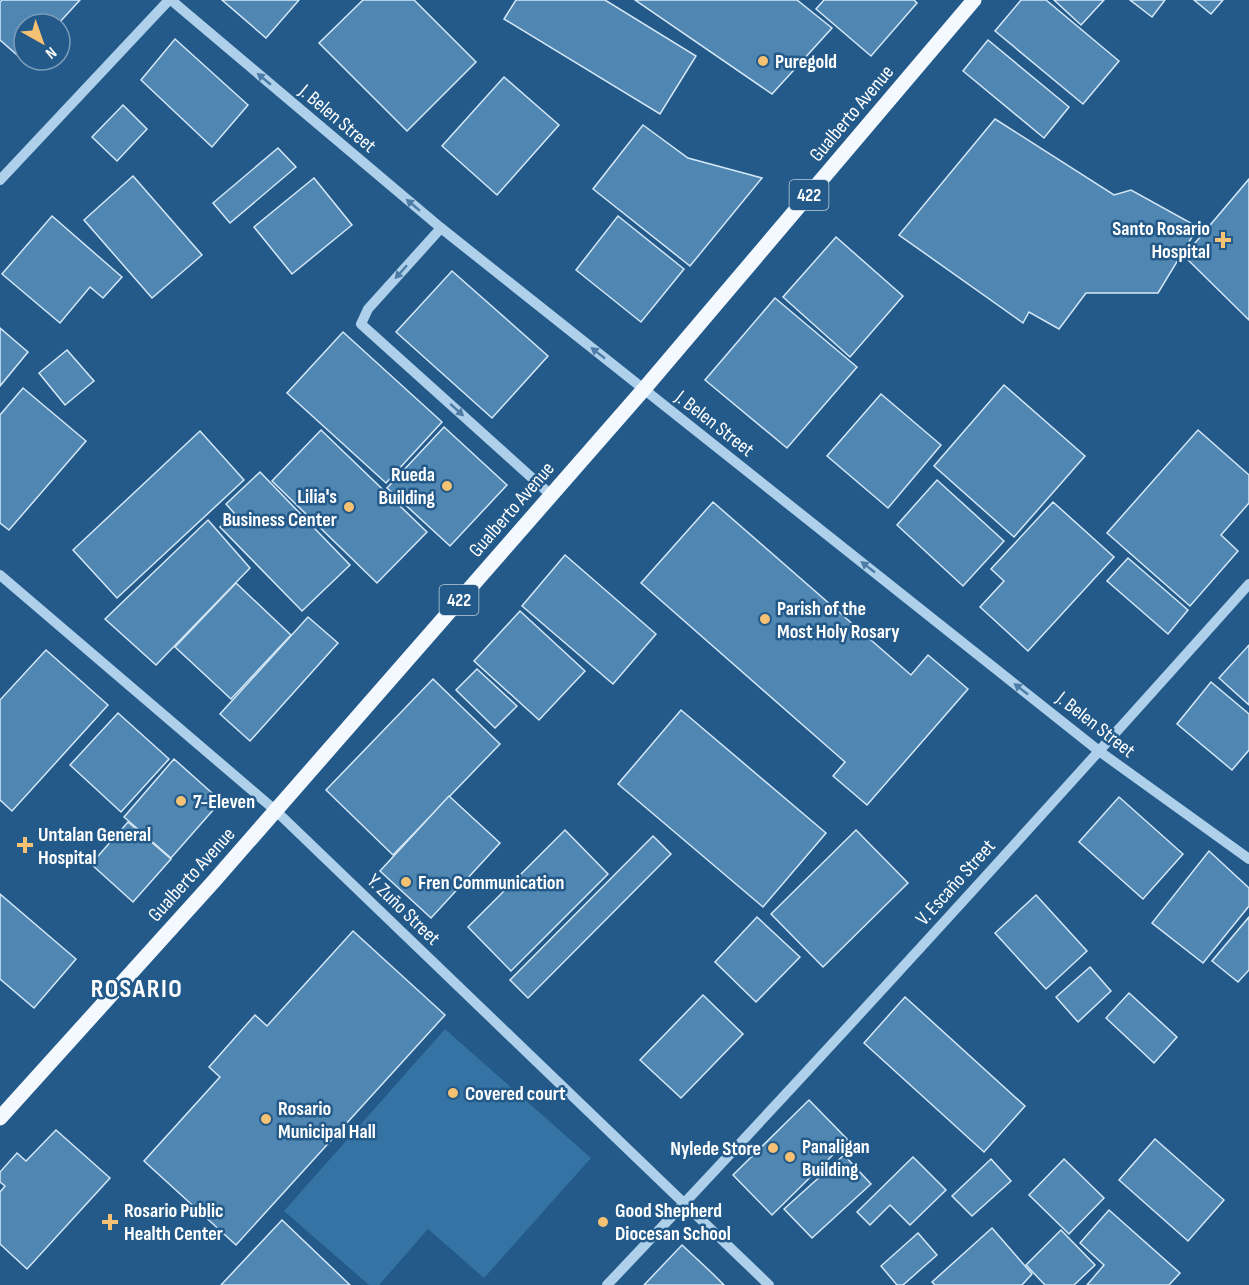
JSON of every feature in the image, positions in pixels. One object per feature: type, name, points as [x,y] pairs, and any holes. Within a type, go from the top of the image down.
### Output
[{"type":"main road","name":"Gualberto Avenue","points":[[0,1118],[276,810],[644,389],[974,0]]},
{"type":"street","points":[[0,180],[170,0]]},
{"type":"street","name":"J. Belen Street","points":[[170,0],[441,228],[1099,751],[1249,859]]},
{"type":"street","points":[[441,228],[368,309],[361,324],[551,495]]},
{"type":"street","name":"Y. Zuño Street","points":[[0,575],[276,810],[769,1285]]},
{"type":"street","name":"V. Escaño Street","points":[[608,1285],[1099,751],[1249,584]]},
{"type":"shaded area","name":"Covered court","points":[[445,1029],[591,1158],[484,1278],[428,1229],[379,1285],[369,1285],[284,1211]]},
{"type":"building","points":[[2,0],[80,0],[69,12],[12,12],[12,50],[0,40],[0,2]]},
{"type":"building","points":[[222,0],[299,0],[266,38]]},
{"type":"building","points":[[363,0],[414,0],[476,62],[407,131],[319,43]]},
{"type":"building","points":[[516,0],[605,0],[696,56],[660,114],[504,19]]},
{"type":"building","name":"Puregold","points":[[635,0],[797,0],[832,28],[772,94]]},
{"type":"building","points":[[824,0],[914,0],[917,3],[871,56],[816,9]]},
{"type":"building","points":[[1021,0],[1046,0],[1119,61],[1083,104],[995,31]]},
{"type":"building","points":[[1054,0],[1104,0],[1081,25]]},
{"type":"building","points":[[1130,0],[1165,0],[1152,17]]},
{"type":"building","points":[[1194,0],[1223,0],[1211,14]]},
{"type":"building","points":[[175,39],[248,105],[212,147],[141,80]]},
{"type":"building","points":[[988,40],[1069,107],[1044,138],[963,71]]},
{"type":"building","points":[[504,77],[559,125],[497,195],[442,146]]},
{"type":"building","points":[[123,105],[147,129],[117,161],[92,137]]},
{"type":"building","points":[[995,119],[1114,195],[1131,190],[1198,227],[1158,293],[1086,293],[1059,329],[1029,312],[1023,323],[899,235]]},
{"type":"building","points":[[643,125],[688,158],[762,178],[690,266],[593,189]]},
{"type":"building","points":[[278,148],[296,167],[230,223],[213,203]]},
{"type":"building","points":[[133,176],[202,255],[152,298],[84,220]]},
{"type":"building","points":[[314,178],[352,225],[292,274],[254,227]]},
{"type":"building","points":[[1249,179],[1249,320],[1184,256]]},
{"type":"building","points":[[52,216],[122,277],[103,298],[90,287],[60,323],[2,274]]},
{"type":"building","points":[[618,216],[684,269],[641,322],[576,270]]},
{"type":"building","points":[[836,237],[903,296],[850,357],[783,297]]},
{"type":"building","points":[[452,271],[548,356],[492,418],[396,332]]},
{"type":"building","points":[[775,298],[857,367],[787,448],[705,380]]},
{"type":"building","points":[[0,328],[28,352],[0,386]]},
{"type":"building","points":[[343,332],[442,422],[386,483],[287,393]]},
{"type":"building","points":[[67,350],[94,381],[65,405],[39,373]]},
{"type":"building","points":[[1004,385],[1085,456],[1014,537],[934,466]]},
{"type":"building","points":[[23,388],[86,441],[9,530],[0,523],[0,415]]},
{"type":"building","points":[[881,394],[941,445],[888,508],[827,456]]},
{"type":"building","name":"Rueda Building","points":[[444,427],[507,485],[450,546],[387,488]]},
{"type":"building","name":"Lilia's Business Center","points":[[321,430],[427,532],[377,583],[272,481]]},
{"type":"building","points":[[1198,430],[1249,475],[1249,503],[1221,535],[1238,551],[1190,606],[1107,533]]},
{"type":"building","points":[[200,431],[244,480],[117,598],[73,550]]},
{"type":"building","points":[[260,472],[350,565],[302,611],[220,527],[234,513],[226,504]]},
{"type":"building","points":[[937,480],[1004,541],[963,586],[897,525]]},
{"type":"building","name":"Parish of the Most Holy Rosary","points":[[713,502],[911,675],[928,655],[968,689],[867,805],[833,776],[845,762],[641,583]]},
{"type":"building","points":[[1053,502],[1114,557],[1028,651],[980,607],[1004,581],[991,569]]},
{"type":"building","points":[[208,520],[250,568],[156,665],[105,619]]},
{"type":"building","points":[[565,555],[656,634],[613,684],[522,606]]},
{"type":"building","points":[[1128,558],[1188,610],[1168,634],[1107,581]]},
{"type":"building","points":[[236,583],[291,635],[231,699],[175,647]]},
{"type":"building","points":[[520,611],[585,671],[539,720],[474,661]]},
{"type":"building","points":[[308,617],[338,643],[250,741],[220,714]]},
{"type":"building","points":[[1249,645],[1249,705],[1219,678]]},
{"type":"building","points":[[46,650],[108,705],[12,811],[0,800],[0,700]]},
{"type":"building","points":[[477,669],[517,706],[495,728],[456,690]]},
{"type":"building","points":[[433,679],[500,744],[393,855],[326,790]]},
{"type":"building","points":[[1211,682],[1249,714],[1249,750],[1232,770],[1177,724]]},
{"type":"building","points":[[681,710],[826,833],[763,907],[618,784]]},
{"type":"building","points":[[118,713],[169,759],[121,812],[70,765]]},
{"type":"building","points":[[174,759],[221,801],[171,858],[124,817]]},
{"type":"building","points":[[449,796],[500,843],[431,918],[380,871]]},
{"type":"building","points":[[1119,797],[1183,854],[1143,899],[1079,842]]},
{"type":"building","points":[[128,822],[171,859],[133,902],[91,864]]},
{"type":"building","points":[[565,830],[608,874],[511,971],[468,927]]},
{"type":"building","points":[[856,830],[908,883],[823,967],[771,914]]},
{"type":"building","points":[[653,836],[671,854],[528,998],[510,980]]},
{"type":"building","points":[[1209,851],[1249,888],[1249,906],[1203,963],[1152,923]]},
{"type":"building","points":[[0,894],[76,959],[34,1008],[0,979]]},
{"type":"building","points":[[1036,895],[1087,951],[1046,989],[995,933]]},
{"type":"building","points":[[757,917],[800,957],[756,1002],[715,962]]},
{"type":"building","points":[[1249,917],[1249,970],[1238,982],[1212,961]]},
{"type":"building","name":"Rosario Municipal Hall","points":[[353,931],[445,1015],[236,1245],[144,1161],[220,1077],[209,1067],[255,1015],[267,1026]]},
{"type":"building","points":[[1090,967],[1111,991],[1078,1022],[1056,997]]},
{"type":"building","points":[[1129,993],[1177,1037],[1154,1063],[1106,1018]]},
{"type":"building","points":[[703,995],[743,1034],[681,1098],[640,1060]]},
{"type":"building","points":[[905,997],[1025,1106],[984,1152],[864,1043]]},
{"type":"building","name":"Panaligan Building","points":[[809,1100],[848,1140],[772,1215],[733,1175]]},
{"type":"building","points":[[56,1130],[110,1178],[27,1269],[0,1244],[0,1192],[5,1186],[0,1182],[0,1172],[17,1153],[26,1161]]},
{"type":"building","points":[[1155,1139],[1224,1200],[1188,1241],[1119,1180]]},
{"type":"building","points":[[844,1155],[871,1184],[812,1238],[784,1209]]},
{"type":"building","points":[[913,1157],[946,1190],[910,1225],[890,1205],[870,1225],[857,1212]]},
{"type":"building","points":[[991,1159],[1011,1181],[972,1216],[952,1196]]},
{"type":"building","points":[[1064,1159],[1104,1198],[1069,1234],[1029,1195]]},
{"type":"building","points":[[1109,1210],[1180,1273],[1169,1285],[1087,1285],[1104,1265],[1080,1243]]},
{"type":"building","points":[[282,1220],[350,1285],[221,1285]]},
{"type":"building","points":[[992,1228],[1032,1274],[1022,1285],[935,1285],[932,1282]]},
{"type":"building","points":[[1061,1230],[1095,1265],[1074,1285],[1045,1285],[1026,1265]]},
{"type":"building","points":[[918,1233],[937,1255],[903,1285],[897,1285],[881,1266]]},
{"type":"building","points":[[682,1245],[713,1274],[724,1285],[644,1285]]},
{"type":"place","name":"Puregold","points":[[763,61]]},
{"type":"place","name":"Santo Rosario Hospital","points":[[1223,240]]},
{"type":"place","name":"Rueda Building","points":[[447,486]]},
{"type":"place","name":"Lilia's Business Center","points":[[349,507]]},
{"type":"place","name":"Parish of the Most Holy Rosary","points":[[765,619]]},
{"type":"place","name":"7-Eleven","points":[[181,801]]},
{"type":"place","name":"Untalan General Hospital","points":[[25,845]]},
{"type":"place","name":"Fren Communication","points":[[406,882]]},
{"type":"place","name":"Covered court","points":[[453,1093]]},
{"type":"place","name":"Rosario Municipal Hall","points":[[266,1119]]},
{"type":"place","name":"Nylede Store","points":[[773,1148]]},
{"type":"place","name":"Panaligan Building","points":[[790,1157]]},
{"type":"place","name":"Rosario Public Health Center","points":[[110,1222]]},
{"type":"place","name":"Good Shepherd Diocesan School","points":[[603,1222]]},
{"type":"district","name":"ROSARIO","points":[[137,988]]}]
